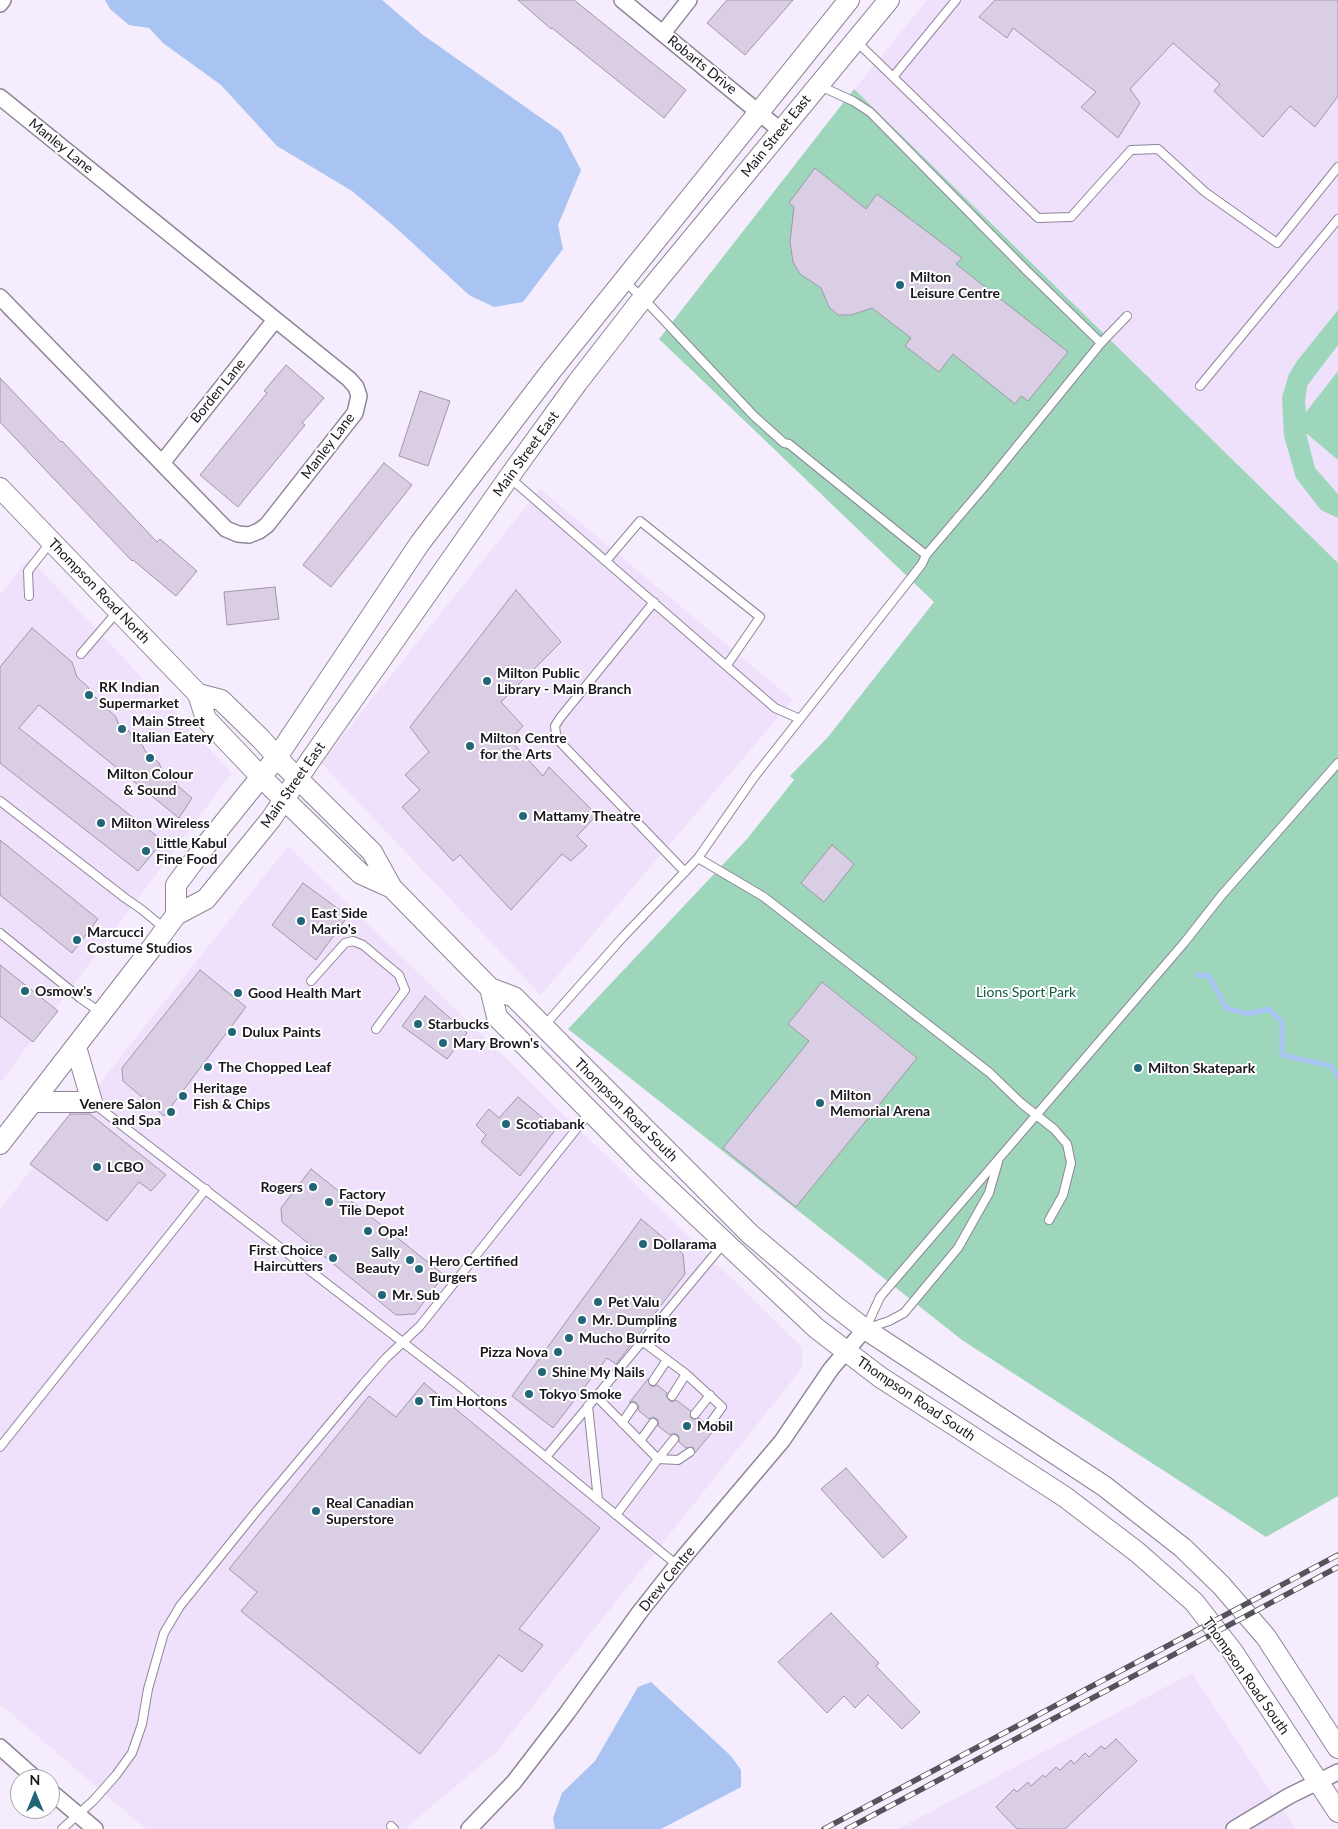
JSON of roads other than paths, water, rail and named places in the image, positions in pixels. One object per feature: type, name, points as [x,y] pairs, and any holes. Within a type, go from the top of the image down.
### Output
[{"type":"main road","name":"Main Street East","points":[[0,1144],[171,922],[206,899],[271,819],[273,789],[420,543],[545,378],[849,0]]},
{"type":"main road","name":"Main Street East","points":[[171,922],[176,885],[202,850],[246,794],[273,789],[287,768],[509,477],[577,383],[643,298],[889,0]]},
{"type":"main road","name":"Thompson Road North","points":[[0,488],[198,694],[206,719],[273,789]]},
{"type":"main road","points":[[198,694],[221,700],[287,768]]},
{"type":"main road","name":"Thompson Road South","points":[[287,768],[372,852],[392,888],[490,988],[514,997],[750,1234],[865,1329],[1104,1486],[1183,1548],[1221,1585],[1266,1638],[1338,1748]]},
{"type":"main road","name":"Thompson Road South","points":[[273,789],[361,874],[392,888]]},
{"type":"main road","name":"Thompson Road South","points":[[490,988],[497,1017],[645,1167],[816,1328],[880,1377],[1065,1497],[1137,1552],[1194,1602],[1233,1652],[1338,1812]]},
{"type":"main road","points":[[33,1102],[92,1102],[76,1047]]},
{"type":"street","points":[[0,4],[4,0]]},
{"type":"street","name":"Robarts Drive","points":[[622,0],[780,130]]},
{"type":"street","points":[[663,33],[690,0]]},
{"type":"street","name":"Manley Lane","points":[[0,97],[349,379],[356,387],[359,396],[358,403],[351,420],[266,525],[259,531],[249,535],[238,534],[226,529],[0,297]]},
{"type":"street","name":"Borden Lane","points":[[162,462],[275,320]]},
{"type":"street","name":"Drew Centre","points":[[469,1829],[514,1782],[567,1713],[639,1613],[782,1440],[846,1351],[865,1329]]},
{"type":"street","points":[[0,1747],[25,1769]]},
{"type":"street","points":[[1234,1829],[1289,1796],[1338,1772]]},
{"type":"street","points":[[60,1800],[95,1829]]},
{"type":"lane","points":[[893,77],[956,0]]},
{"type":"lane","points":[[856,41],[1038,218],[1071,217],[1130,150],[1158,149],[1205,192],[1277,243],[1338,167]]},
{"type":"lane","points":[[818,85],[853,101],[870,112],[1026,271],[1102,343]]},
{"type":"lane","points":[[1200,386],[1338,219]]},
{"type":"lane","points":[[624,280],[754,416],[784,443],[789,444],[926,555]]},
{"type":"lane","points":[[543,1027],[624,936],[698,858],[755,776],[922,564],[926,555],[1102,343],[1127,316]]},
{"type":"lane","points":[[509,477],[775,708],[800,719]]},
{"type":"lane","points":[[606,561],[640,521],[760,618],[727,665]]},
{"type":"lane","points":[[29,596],[28,571],[52,542]]},
{"type":"lane","points":[[654,602],[555,726],[560,742],[686,872]]},
{"type":"lane","points":[[81,654],[118,610]]},
{"type":"lane","points":[[865,1329],[880,1297],[1338,762]]},
{"type":"lane","points":[[0,800],[125,898],[171,922]]},
{"type":"lane","points":[[698,858],[764,897],[994,1077],[1021,1104],[1054,1130],[1067,1144],[1071,1163],[1063,1195],[1049,1220]]},
{"type":"lane","points":[[0,932],[80,998],[102,1013]]},
{"type":"lane","points":[[311,981],[345,942],[353,941],[363,945],[399,975],[405,990],[376,1029]]},
{"type":"lane","points":[[92,1102],[403,1342],[546,1456],[677,1565]]},
{"type":"lane","points":[[62,1829],[116,1775],[132,1753],[142,1724],[148,1689],[164,1634],[180,1606],[386,1358],[420,1326],[590,1112]]},
{"type":"lane","points":[[865,1329],[889,1321],[904,1313],[958,1248],[989,1193],[1000,1158]]},
{"type":"lane","points":[[0,1447],[206,1189]]},
{"type":"lane","points":[[546,1456],[724,1243]]},
{"type":"lane","points":[[642,1341],[686,1374],[722,1407],[708,1425]]},
{"type":"lane","points":[[653,1381],[667,1360]]},
{"type":"lane","points":[[672,1396],[686,1374]]},
{"type":"lane","points":[[695,1414],[710,1395]]},
{"type":"lane","points":[[596,1396],[658,1459],[678,1460],[690,1452]]},
{"type":"lane","points":[[588,1406],[598,1500]]},
{"type":"lane","points":[[622,1423],[634,1407]]},
{"type":"lane","points":[[640,1441],[653,1423]]},
{"type":"lane","points":[[616,1515],[674,1439]]},
{"type":"water","points":[[105,0],[382,0],[423,35],[561,132],[581,170],[558,225],[563,249],[523,302],[494,307],[469,295],[394,226],[352,191],[277,146],[221,85],[163,43],[149,28],[129,25],[110,9]]},
{"type":"water","points":[[651,1682],[731,1756],[741,1770],[741,1787],[661,1829],[555,1829],[553,1818],[562,1793],[595,1761],[638,1687]]},
{"type":"waterway","points":[[1198,975],[1209,976],[1226,1008],[1248,1014],[1269,1009],[1282,1022],[1282,1055],[1331,1066],[1338,1077]]},
{"type":"railway","points":[[824,1829],[1338,1555]]},
{"type":"railway","points":[[847,1829],[1338,1567]]},
{"type":"place","name":"Milton Leisure Centre","points":[[900,285]]},
{"type":"place","name":"Milton Public Library - Main Branch","points":[[487,681]]},
{"type":"place","name":"RK Indian Supermarket","points":[[89,695]]},
{"type":"place","name":"Main Street Italian Eatery","points":[[122,729]]},
{"type":"place","name":"Milton Centre for the Arts","points":[[470,746]]},
{"type":"place","name":"Milton Colour & Sound","points":[[150,758]]},
{"type":"place","name":"Mattamy Theatre","points":[[523,816]]},
{"type":"place","name":"Milton Wireless","points":[[101,823]]},
{"type":"place","name":"Little Kabul Fine Food","points":[[146,851]]},
{"type":"place","name":"East Side Mario's","points":[[301,921]]},
{"type":"place","name":"Marcucci Costume Studios","points":[[77,940]]},
{"type":"place","name":"Osmow's","points":[[25,991]]},
{"type":"place","name":"Good Health Mart","points":[[238,993]]},
{"type":"place","name":"Starbucks","points":[[418,1024]]},
{"type":"place","name":"Dulux Paints","points":[[232,1032]]},
{"type":"place","name":"Mary Brown's","points":[[443,1043]]},
{"type":"place","name":"The Chopped Leaf","points":[[208,1067]]},
{"type":"place","name":"Milton Skatepark","points":[[1138,1068]]},
{"type":"place","name":"Heritage Fish & Chips","points":[[183,1096]]},
{"type":"place","name":"Milton Memorial Arena","points":[[820,1103]]},
{"type":"place","name":"Venere Salon and Spa","points":[[171,1112]]},
{"type":"place","name":"Scotiabank","points":[[506,1124]]},
{"type":"place","name":"LCBO","points":[[97,1167]]},
{"type":"place","name":"Rogers","points":[[313,1187]]},
{"type":"place","name":"Factory Tile Depot","points":[[329,1202]]},
{"type":"place","name":"Opa!","points":[[368,1231]]},
{"type":"place","name":"Dollarama","points":[[643,1244]]},
{"type":"place","name":"First Choice Haircutters","points":[[333,1258]]},
{"type":"place","name":"Sally Beauty","points":[[410,1260]]},
{"type":"place","name":"Hero Certified Burgers","points":[[419,1269]]},
{"type":"place","name":"Mr. Sub","points":[[382,1295]]},
{"type":"place","name":"Pet Valu","points":[[598,1302]]},
{"type":"place","name":"Mr. Dumpling","points":[[582,1320]]},
{"type":"place","name":"Mucho Burrito","points":[[569,1338]]},
{"type":"place","name":"Pizza Nova","points":[[558,1352]]},
{"type":"place","name":"Shine My Nails","points":[[542,1372]]},
{"type":"place","name":"Tokyo Smoke","points":[[529,1394]]},
{"type":"place","name":"Tim Hortons","points":[[419,1401]]},
{"type":"place","name":"Mobil","points":[[687,1426]]},
{"type":"place","name":"Real Canadian Superstore","points":[[316,1511]]},
{"type":"park label","name":"Lions Sport Park","points":[[1026,992]]}]
